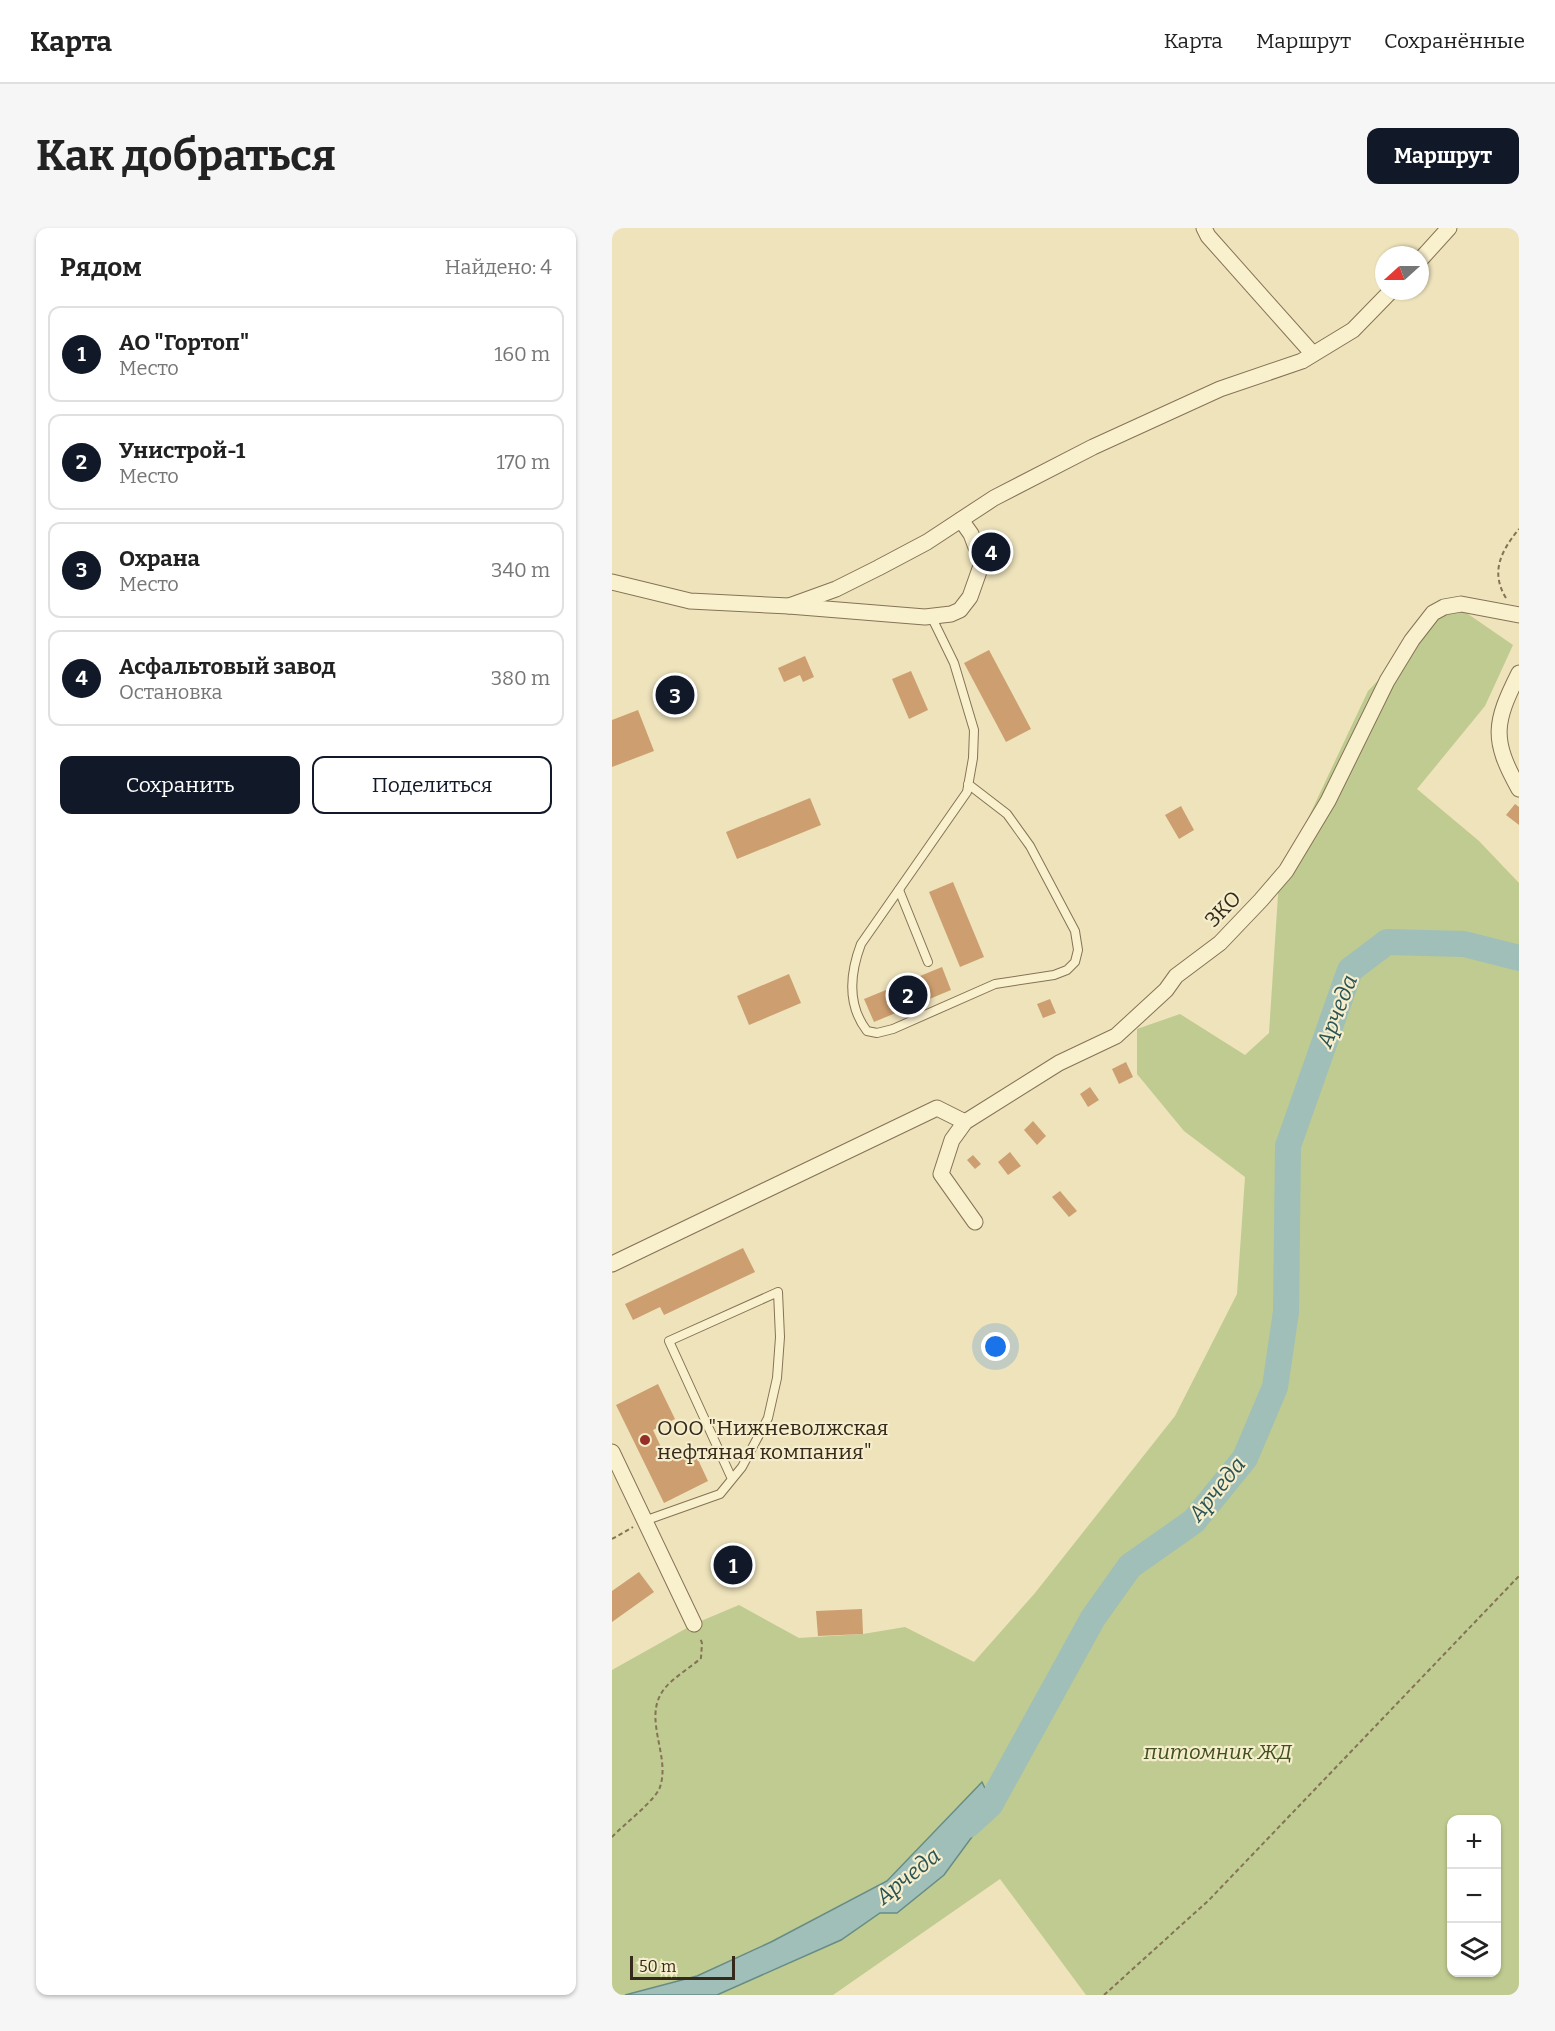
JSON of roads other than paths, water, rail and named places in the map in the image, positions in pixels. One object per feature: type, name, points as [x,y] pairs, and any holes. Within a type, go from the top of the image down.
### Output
[{"type":"street","points":[[1204,228],[1208,236],[1313,354]]},
{"type":"street","points":[[1429,250],[1449,228]]},
{"type":"street","points":[[789,606],[836,589],[878,568],[994,498],[1093,447],[1220,389],[1302,361],[1353,330],[1382,300]]},
{"type":"street","points":[[612,582],[690,601],[932,616],[960,610],[970,597],[982,563],[971,534],[961,520]]},
{"type":"street","name":"ЗКО","points":[[975,1222],[941,1174],[952,1140],[964,1122],[1059,1063],[1116,1036],[1166,990],[1176,976],[1220,943],[1245,917],[1292,861],[1328,801],[1387,681],[1412,640],[1433,613],[1444,607],[1461,604],[1514,610]]},
{"type":"street","points":[[1519,673],[1497,726],[1502,755],[1519,789]]},
{"type":"street","points":[[612,1264],[937,1108],[964,1122]]},
{"type":"street","points":[[612,1452],[694,1624]]},
{"type":"lane","points":[[932,616],[957,672],[974,730],[968,784],[955,811],[861,944],[852,969],[853,994],[858,1020],[867,1031],[877,1033],[892,1029],[995,984],[1054,975],[1067,970],[1075,962],[1078,950],[1075,931],[1030,846],[1007,814],[968,784]]},
{"type":"lane","points":[[899,890],[928,962]]},
{"type":"lane","points":[[644,1521],[720,1494],[742,1467],[768,1418],[777,1378],[780,1337],[778,1292],[669,1341],[732,1479]]},
{"type":"water","points":[[982,1782],[994,1807],[944,1875],[897,1913],[880,1913],[841,1940],[717,1995],[625,1995],[697,1976],[771,1942],[887,1881]]},
{"type":"waterway","name":"Арчеда","points":[[968,1825],[990,1805],[1093,1618],[1130,1566],[1194,1521],[1245,1458],[1275,1387],[1286,1312],[1288,1146],[1350,970],[1387,942],[1464,944],[1519,958]]},
{"type":"place","name":"Асфальтовый завод","points":[[991,552]]},
{"type":"place","name":"Охрана","points":[[675,695]]},
{"type":"place","name":"Унистрой-1","points":[[908,995]]},
{"type":"place","name":"ООО \"Нижневолжская нефтяная компания\"","points":[[645,1440]]},
{"type":"place","name":"АО \"Гортоп\"","points":[[733,1565]]},
{"type":"park label","name":"питомник ЖД","points":[[1218,1752]]}]
